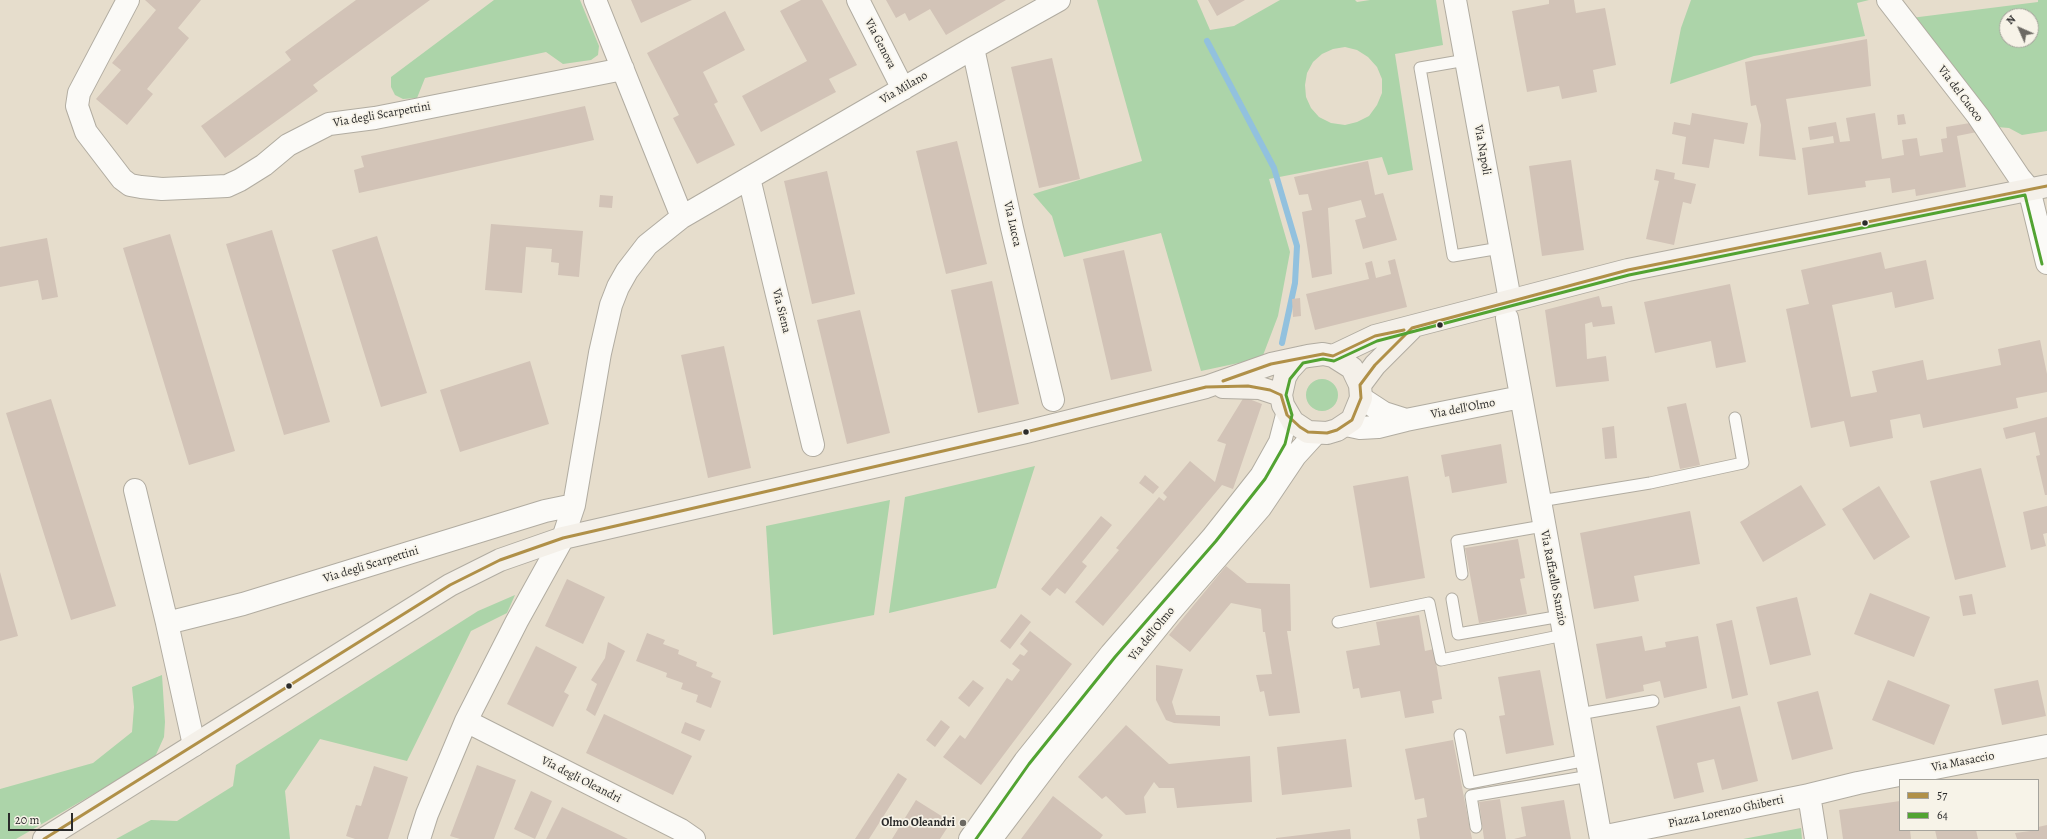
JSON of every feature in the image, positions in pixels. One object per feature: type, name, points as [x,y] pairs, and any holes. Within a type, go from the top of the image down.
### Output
[{"type":"main road","points":[[44,839],[450,585],[500,560],[563,538],[1018,434],[1206,387],[1271,364],[1323,354],[1333,356],[1375,336],[1508,309],[1628,270],[2038,187]]},
{"type":"main road","points":[[1346,425],[1352,420],[1360,391],[1375,364],[1412,328]]},
{"type":"main road","name":"Via dell'Olmo","points":[[1333,356],[1352,368],[1360,391]]},
{"type":"main road","name":"Via dell'Olmo","points":[[1284,405],[1285,377],[1300,358]]},
{"type":"main road","points":[[1206,387],[1248,386],[1270,390],[1284,405],[1300,427],[1308,432],[1316,433]]},
{"type":"main road","name":"Via dell'Olmo","points":[[1316,433],[1327,433],[1346,425]]},
{"type":"street","name":"Via degli Scarpettini","points":[[128,0],[79,93],[77,106],[86,132],[114,169],[122,179],[130,185],[141,187],[162,188],[227,186],[264,165],[288,145],[329,124],[375,118],[623,69]]},
{"type":"street","points":[[595,0],[682,217]]},
{"type":"street","name":"Via Genova","points":[[858,0],[903,89]]},
{"type":"street","name":"Via Milano","points":[[749,178],[1059,0]]},
{"type":"street","name":"Via del Cuoco","points":[[1888,0],[1978,116],[2019,177],[2038,187]]},
{"type":"street","name":"Via Napoli","points":[[1456,5],[1500,248],[1508,309]]},
{"type":"street","name":"Via Lucca","points":[[973,48],[1012,228],[1053,400]]},
{"type":"street","points":[[419,839],[427,814],[466,721],[517,621],[563,538],[574,506],[598,361],[611,305],[618,287],[626,271],[647,245],[682,217],[749,178]]},
{"type":"street","name":"Via Siena","points":[[749,178],[813,445]]},
{"type":"street","points":[[2038,187],[2047,263]]},
{"type":"street","name":"Via Raffaello Sanzio","points":[[1508,309],[1543,526],[1563,625],[1601,838]]},
{"type":"street","name":"Via dell'Olmo","points":[[1360,391],[1384,413],[1406,420]]},
{"type":"street","name":"Via dell'Olmo","points":[[1346,425],[1371,428],[1521,397]]},
{"type":"street","name":"Via dell'Olmo","points":[[970,839],[1025,761],[1096,672],[1212,538],[1261,476],[1280,442],[1284,405]]},
{"type":"street","name":"Via dell'Olmo","points":[[991,839],[1056,753],[1169,613],[1260,508],[1295,456],[1316,433]]},
{"type":"street","points":[[135,490],[167,622],[194,745]]},
{"type":"street","name":"Via degli Scarpettini","points":[[167,622],[243,604],[545,511],[574,506]]},
{"type":"street","name":"Via degli Oleandri","points":[[466,721],[684,836]]},
{"type":"street","name":"Via Masaccio","points":[[1809,795],[1858,783],[2047,746]]},
{"type":"street","points":[[1809,795],[1816,839]]},
{"type":"street","name":"Piazza Lorenzo Ghiberti","points":[[1601,838],[1809,795]]},
{"type":"lane","points":[[1466,60],[1420,68],[1453,256],[1500,248]]},
{"type":"lane","points":[[1540,501],[1650,483],[1743,463],[1735,418]]},
{"type":"lane","points":[[1462,574],[1457,541],[1543,526]]},
{"type":"lane","points":[[1452,599],[1458,634],[1563,625]]},
{"type":"lane","points":[[1338,622],[1429,603],[1441,660],[1563,625]]},
{"type":"lane","points":[[1579,714],[1653,701]]},
{"type":"lane","points":[[1460,735],[1468,783],[1589,768]]},
{"type":"lane","points":[[1476,827],[1471,796],[1589,768]]},
{"type":"green space","points":[[494,0],[580,0],[599,46],[598,55],[591,60],[563,64],[546,52],[425,78],[417,98],[403,99],[395,95],[391,87],[391,77]]},
{"type":"green space","points":[[1097,0],[1197,0],[1210,30],[1234,26],[1280,0],[1355,0],[1357,2],[1370,0],[1436,0],[1443,45],[1395,54],[1413,170],[1388,175],[1382,157],[1269,179],[1290,252],[1278,316],[1262,358],[1201,371],[1161,233],[1064,257],[1052,216],[1033,194],[1142,161]],"holes":[[[1345,47],[1357,50],[1368,57],[1377,67],[1382,79],[1382,93],[1377,105],[1369,116],[1357,122],[1345,125],[1331,123],[1319,117],[1311,108],[1306,97],[1305,85],[1307,73],[1313,62],[1322,54],[1333,49]]]},
{"type":"green space","points":[[1691,0],[1869,0],[1857,3],[1865,36],[1754,56],[1670,84],[1681,28]]},
{"type":"green space","points":[[2047,0],[2047,131],[2022,135],[2009,128],[1997,127],[1911,18]]},
{"type":"green space","points":[[1319,379],[1325,379],[1335,386],[1338,395],[1337,401],[1331,408],[1325,411],[1319,411],[1309,404],[1306,398],[1306,392],[1313,382]]},
{"type":"green space","points":[[1035,466],[996,588],[889,613],[905,497]]},
{"type":"green space","points":[[890,500],[874,615],[773,635],[766,526]]},
{"type":"green space","points":[[515,595],[507,613],[471,631],[407,761],[320,739],[285,791],[290,839],[116,839],[151,820],[177,821],[233,786],[236,765],[478,611]]},
{"type":"green space","points":[[162,675],[165,722],[164,737],[154,759],[16,839],[0,839],[0,789],[93,763],[132,732],[134,707],[132,687]]},
{"type":"green space","points":[[1801,828],[1802,839],[1743,839]]},
{"type":"building","points":[[145,0],[201,0],[178,28],[189,38],[147,89],[153,94],[127,125],[96,99],[121,70],[112,63],[156,10]]},
{"type":"building","points":[[356,0],[430,0],[313,85],[318,91],[225,158],[201,126],[291,60],[285,52]]},
{"type":"building","points":[[631,0],[692,0],[641,23]]},
{"type":"building","points":[[801,0],[822,0],[857,65],[829,79],[836,92],[761,132],[742,96],[807,61],[780,11]]},
{"type":"building","points":[[886,0],[1006,0],[946,35],[930,9],[909,21],[905,13],[896,18]]},
{"type":"building","points":[[1208,0],[1245,0],[1217,16]]},
{"type":"building","points":[[1549,0],[1574,0],[1576,13],[1605,8],[1616,65],[1593,70],[1597,92],[1562,99],[1559,86],[1527,92],[1512,11],[1549,4]]},
{"type":"building","points":[[725,11],[745,50],[703,72],[718,102],[714,104],[735,145],[697,164],[673,118],[679,115],[647,53]]},
{"type":"building","points":[[1867,39],[1871,86],[1786,99],[1796,160],[1759,156],[1761,125],[1756,105],[1751,106],[1745,62]]},
{"type":"building","points":[[1052,58],[1080,179],[1039,188],[1011,67]]},
{"type":"building","points":[[585,106],[594,140],[359,193],[354,170],[364,167],[361,156]]},
{"type":"building","points":[[1692,113],[1748,123],[1744,144],[1714,139],[1709,168],[1682,164],[1686,137],[1672,134],[1674,122],[1690,125]]},
{"type":"building","points":[[1875,113],[1882,159],[1904,155],[1902,140],[1917,138],[1920,156],[1943,152],[1941,139],[1947,138],[1946,127],[1970,123],[1977,132],[1957,136],[1966,187],[1916,196],[1915,189],[1892,193],[1890,178],[1865,181],[1866,187],[1808,195],[1802,148],[1834,143],[1833,136],[1810,140],[1808,127],[1836,122],[1840,142],[1850,141],[1846,118]]},
{"type":"building","points":[[1904,114],[1906,124],[1898,125],[1897,115]]},
{"type":"building","points":[[957,141],[987,264],[946,274],[916,151]]},
{"type":"building","points":[[1571,160],[1584,250],[1542,256],[1529,166]]},
{"type":"building","points":[[1368,161],[1375,195],[1383,193],[1397,240],[1363,249],[1355,220],[1366,217],[1361,200],[1328,208],[1332,274],[1312,278],[1302,212],[1312,210],[1308,194],[1299,195],[1294,177]]},
{"type":"building","points":[[1656,169],[1675,173],[1674,179],[1696,184],[1691,204],[1683,202],[1674,245],[1646,239],[1659,181],[1654,180]]},
{"type":"building","points":[[827,171],[855,294],[812,304],[784,181]]},
{"type":"building","points":[[600,195],[613,196],[612,208],[599,207]]},
{"type":"building","points":[[491,224],[583,231],[579,277],[558,275],[559,263],[551,262],[552,249],[526,247],[522,293],[485,290]]},
{"type":"building","points":[[272,230],[330,422],[284,435],[226,244]]},
{"type":"building","points":[[170,234],[235,451],[189,465],[123,248]]},
{"type":"building","points":[[377,236],[427,393],[381,407],[332,250]]},
{"type":"building","points":[[47,238],[58,297],[42,300],[38,280],[0,287],[0,247]]},
{"type":"building","points":[[1124,250],[1152,371],[1111,380],[1083,259]]},
{"type":"building","points":[[1881,252],[1885,269],[1926,260],[1934,299],[1895,308],[1892,292],[1832,305],[1851,397],[1877,392],[1872,371],[1923,360],[1927,380],[2001,365],[1998,349],[2040,340],[2047,374],[2047,392],[2016,398],[2018,408],[1923,428],[1920,414],[1890,420],[1893,438],[1850,447],[1844,421],[1811,428],[1786,309],[1809,304],[1801,270]]},
{"type":"building","points":[[1395,259],[1407,307],[1315,330],[1306,294],[1369,279],[1365,263],[1372,261],[1376,278],[1391,274],[1388,261]]},
{"type":"building","points":[[992,281],[1019,404],[978,413],[951,290]]},
{"type":"building","points":[[1730,284],[1746,362],[1716,368],[1711,341],[1655,353],[1644,302]]},
{"type":"building","points":[[1599,296],[1602,307],[1612,306],[1615,324],[1593,327],[1592,322],[1585,324],[1587,359],[1606,356],[1609,381],[1556,387],[1545,310]]},
{"type":"building","points":[[1300,298],[1301,316],[1293,317],[1292,299]]},
{"type":"building","points":[[860,310],[890,433],[847,444],[817,320]]},
{"type":"building","points":[[724,346],[751,468],[708,478],[681,355]]},
{"type":"building","points":[[530,361],[549,424],[460,452],[440,390]]},
{"type":"building","points":[[1244,397],[1262,404],[1233,489],[1222,485],[1103,626],[1075,602],[1119,550],[1116,548],[1159,497],[1164,501],[1167,497],[1163,493],[1190,461],[1215,482],[1226,444],[1217,441]]},
{"type":"building","points":[[51,399],[116,606],[71,620],[6,413]]},
{"type":"building","points":[[1686,403],[1700,465],[1680,469],[1667,407]]},
{"type":"building","points":[[2047,417],[2047,495],[2045,495],[2036,456],[2040,455],[2035,432],[2006,439],[2003,428]]},
{"type":"building","points":[[1614,426],[1617,458],[1605,459],[1602,428]]},
{"type":"building","points":[[1501,444],[1507,483],[1452,493],[1449,476],[1445,477],[1441,455]]},
{"type":"building","points":[[1981,468],[2006,567],[1955,580],[1930,481]]},
{"type":"building","points":[[1145,475],[1159,487],[1153,494],[1139,483]]},
{"type":"building","points":[[1408,476],[1425,578],[1370,588],[1353,486]]},
{"type":"building","points":[[1801,485],[1826,525],[1763,562],[1740,522]]},
{"type":"building","points":[[1879,486],[1910,537],[1874,560],[1842,509]]},
{"type":"building","points":[[2047,506],[2047,533],[2043,534],[2046,546],[2031,550],[2023,512]]},
{"type":"building","points":[[1690,511],[1700,564],[1634,576],[1639,601],[1594,609],[1580,533]]},
{"type":"building","points":[[1101,516],[1112,525],[1082,562],[1087,566],[1065,594],[1057,588],[1050,596],[1041,589]]},
{"type":"building","points":[[1518,539],[1525,578],[1520,579],[1527,614],[1479,623],[1465,548]]},
{"type":"building","points":[[1226,566],[1247,583],[1290,584],[1291,631],[1287,631],[1300,713],[1269,716],[1264,691],[1260,692],[1256,675],[1272,674],[1265,632],[1263,632],[1261,609],[1231,603],[1190,652],[1169,635]]},
{"type":"building","points":[[0,572],[18,636],[0,641]]},
{"type":"building","points":[[567,579],[605,597],[583,644],[545,626]]},
{"type":"building","points":[[1870,593],[1930,617],[1914,657],[1854,634]]},
{"type":"building","points":[[1972,594],[1976,614],[1963,616],[1959,596]]},
{"type":"building","points":[[1797,597],[1811,655],[1770,665],[1756,607]]},
{"type":"building","points":[[1021,614],[1031,622],[1010,649],[1000,641]]},
{"type":"building","points":[[1419,615],[1425,651],[1434,649],[1442,699],[1432,701],[1434,713],[1405,718],[1400,691],[1361,698],[1359,688],[1353,689],[1346,651],[1380,645],[1376,622]]},
{"type":"building","points":[[1732,620],[1748,695],[1732,699],[1716,624]]},
{"type":"building","points":[[1030,631],[1072,664],[981,785],[943,757],[960,735],[965,739],[1007,678],[1012,681],[1020,670],[1012,664],[1020,654],[1024,656],[1028,651],[1020,644]]},
{"type":"building","points":[[647,633],[665,640],[663,644],[679,650],[678,654],[697,662],[696,666],[713,673],[711,677],[721,681],[711,708],[696,702],[698,695],[681,689],[683,683],[666,677],[667,673],[636,661]]},
{"type":"building","points":[[1642,636],[1645,651],[1666,647],[1665,642],[1698,636],[1707,688],[1664,698],[1660,681],[1643,685],[1644,691],[1606,699],[1596,644]]},
{"type":"building","points":[[608,642],[625,651],[595,716],[586,710],[597,684],[591,680],[605,658]]},
{"type":"building","points":[[536,646],[577,667],[564,692],[569,695],[553,727],[507,704]]},
{"type":"building","points":[[1156,665],[1183,669],[1172,702],[1176,715],[1220,716],[1220,726],[1174,723],[1166,720],[1156,700]]},
{"type":"building","points":[[1540,670],[1554,745],[1506,754],[1499,716],[1505,715],[1498,677]]},
{"type":"building","points":[[973,680],[984,688],[969,707],[958,698]]},
{"type":"building","points":[[1888,680],[1950,705],[1934,745],[1872,720]]},
{"type":"building","points":[[2038,680],[2046,716],[2002,725],[1994,689]]},
{"type":"building","points":[[1818,691],[1833,749],[1792,760],[1777,702]]},
{"type":"building","points":[[1740,706],[1758,781],[1722,790],[1714,759],[1697,763],[1704,792],[1674,799],[1656,726]]},
{"type":"building","points":[[604,714],[692,756],[673,795],[586,753]]},
{"type":"building","points":[[941,720],[950,727],[935,747],[926,740]]},
{"type":"building","points":[[685,722],[705,730],[700,741],[681,733]]},
{"type":"building","points":[[1126,725],[1169,764],[1250,756],[1252,802],[1177,808],[1174,788],[1159,788],[1154,782],[1144,797],[1146,813],[1126,815],[1106,796],[1102,799],[1078,777]]},
{"type":"building","points":[[1346,739],[1352,787],[1282,795],[1277,747]]},
{"type":"building","points":[[1453,740],[1472,839],[1420,839],[1417,819],[1427,817],[1424,798],[1415,800],[1405,749]]},
{"type":"building","points":[[477,765],[516,780],[494,839],[460,839],[450,836]]},
{"type":"building","points":[[374,766],[408,777],[388,839],[355,839],[346,836],[356,805],[361,806]]},
{"type":"building","points":[[898,773],[907,779],[869,839],[855,839]]},
{"type":"building","points":[[531,791],[552,801],[535,839],[514,829]]},
{"type":"building","points":[[1053,796],[1103,835],[1100,839],[1021,839]]},
{"type":"building","points":[[1500,799],[1506,839],[1484,839],[1479,802]]},
{"type":"building","points":[[916,800],[951,822],[940,839],[892,839]]},
{"type":"building","points":[[1564,800],[1571,839],[1514,839],[1526,836],[1521,807]]},
{"type":"building","points":[[1899,801],[1899,831],[1910,831],[1911,839],[1843,839],[1839,810]]},
{"type":"building","points":[[562,807],[628,839],[546,839]]},
{"type":"building","points":[[2047,825],[2047,839],[2017,839],[2015,833],[2039,831],[2039,827]]},
{"type":"building","points":[[1350,829],[1351,839],[1276,839],[1276,838]]},
{"type":"building","points":[[1935,831],[1976,831],[1978,839],[1937,839]]},
{"type":"waterway","points":[[1207,41],[1274,168],[1297,246],[1295,283],[1282,343]]},
{"type":"transit line","name":"57","points":[[44,839],[450,585],[500,560],[563,538],[1026,432],[1206,387],[1248,386],[1270,390],[1281,395],[1287,415],[1300,427],[1308,432],[1327,433],[1337,430],[1352,420],[1361,398],[1360,385],[1375,365],[1412,328],[1628,270],[2047,186]]},
{"type":"transit line","name":"64","points":[[976,839],[1029,764],[1115,657],[1216,541],[1265,479],[1285,444],[1292,415],[1286,395],[1290,379],[1303,363],[1323,359],[1334,361],[1377,341],[1629,275],[2025,195],[2042,264]]},
{"type":"transit line","name":"57","points":[[1223,381],[1271,364],[1323,354],[1333,356],[1375,336],[1404,330]]},
{"type":"place","name":"Olmo Oleandri","points":[[963,823]]}]
